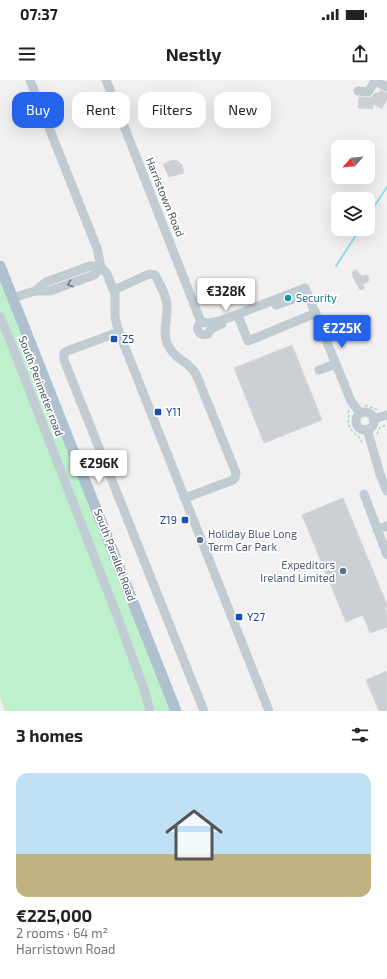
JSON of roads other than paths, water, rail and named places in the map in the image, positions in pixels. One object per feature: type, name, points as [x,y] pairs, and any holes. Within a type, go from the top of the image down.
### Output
[{"type":"main road","name":"South Parallel Road","points":[[0,266],[176,711]]},
{"type":"street","points":[[30,80],[97,248],[101,267],[107,274],[114,290],[116,318],[119,332],[269,711]]},
{"type":"street","name":"Harristown Road","points":[[106,80],[207,325]]},
{"type":"street","points":[[358,91],[368,92],[375,81],[387,87]]},
{"type":"street","points":[[12,298],[35,290],[50,291],[94,275],[101,267]]},
{"type":"street","points":[[114,290],[149,274],[155,275],[167,304],[164,329],[167,342],[179,360],[192,368],[196,374],[236,473],[235,478],[232,480],[185,498]]},
{"type":"street","points":[[207,325],[306,291]]},
{"type":"street","points":[[207,325],[239,318],[306,291]]},
{"type":"street","points":[[306,291],[351,401],[373,419]]},
{"type":"street","points":[[239,318],[248,341],[316,313]]},
{"type":"street","name":"South Perimeter road","points":[[0,317],[118,618],[146,695],[150,711]]},
{"type":"street","points":[[119,332],[67,351],[64,353],[64,360],[204,711]]},
{"type":"street","points":[[319,370],[336,364]]},
{"type":"street","points":[[362,409],[356,419],[357,426],[362,429],[367,429],[373,424],[373,419],[383,412]]},
{"type":"street","points":[[367,429],[380,474],[387,491]]},
{"type":"street","points":[[364,494],[387,555]]},
{"type":"street","points":[[377,530],[387,526]]},
{"type":"waterway","points":[[375,205],[387,187]]},
{"type":"waterway","points":[[336,266],[355,236]]},
{"type":"place","name":"Security","points":[[288,298]]},
{"type":"place","name":"Z5","points":[[114,339]]},
{"type":"place","name":"Y11","points":[[158,412]]},
{"type":"place","name":"Z19","points":[[185,520]]},
{"type":"place","name":"Holiday Blue Long Term Car Park","points":[[200,540]]},
{"type":"place","name":"Expeditors Ireland Limited","points":[[343,571]]},
{"type":"place","name":"Y27","points":[[239,617]]}]
